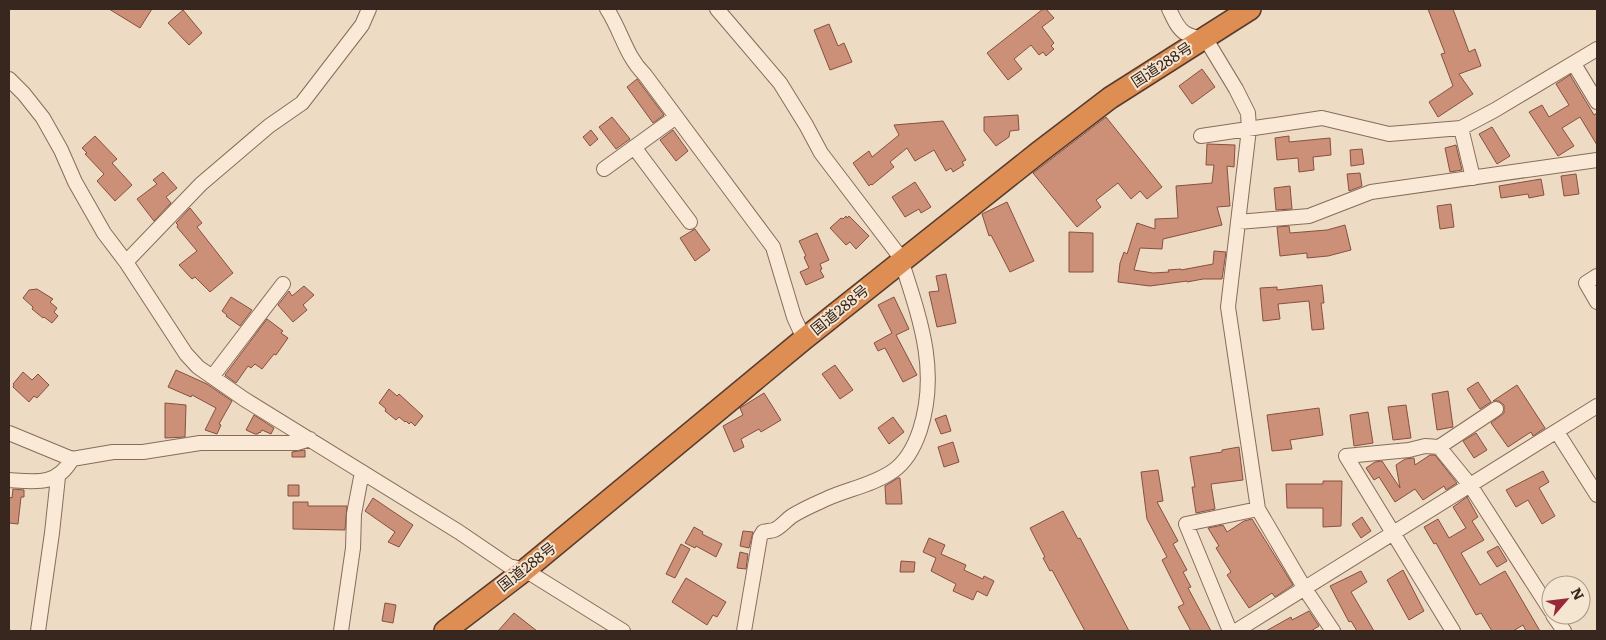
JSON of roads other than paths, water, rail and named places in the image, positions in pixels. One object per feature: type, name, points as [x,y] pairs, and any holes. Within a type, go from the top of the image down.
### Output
[{"type":"highway","name":"国道288号","points":[[445,631],[517,568],[900,258],[1036,142],[1110,89],[1196,36],[1233,9]]},
{"type":"highway","name":"国道288号","points":[[1196,36],[1250,9]]},
{"type":"highway","name":"国道288号","points":[[432,631],[517,568]]},
{"type":"street","points":[[126,262],[201,184],[270,126],[302,103],[362,25],[369,9]]},
{"type":"street","points":[[717,9],[780,83],[821,153],[900,258],[915,304],[927,357],[928,372],[928,398],[915,443],[900,465],[856,489],[828,498],[791,517],[775,530],[763,532],[760,537],[744,631]]},
{"type":"street","points":[[1169,9],[1178,26],[1184,32],[1205,40],[1210,46],[1248,113],[1249,129],[1228,307],[1258,510],[1305,589],[1333,631]]},
{"type":"street","points":[[613,11],[631,60],[645,75],[773,248],[802,337]]},
{"type":"street","points":[[1201,136],[1322,118],[1389,134],[1461,128],[1495,110],[1597,49]]},
{"type":"street","points":[[1574,64],[1597,102]]},
{"type":"street","points":[[9,79],[43,118],[61,150],[75,182],[104,233],[126,262],[192,362],[212,378],[362,472],[623,631]]},
{"type":"street","points":[[604,169],[676,117]]},
{"type":"street","points":[[1461,128],[1473,178]]},
{"type":"street","points":[[634,147],[690,222]]},
{"type":"street","points":[[1238,222],[1309,216],[1372,192],[1597,160]]},
{"type":"street","points":[[1597,276],[1586,284],[1597,302]]},
{"type":"street","points":[[212,378],[283,284]]},
{"type":"street","points":[[1236,631],[1597,406]]},
{"type":"street","points":[[1453,631],[1346,456],[1409,450],[1425,446],[1439,447],[1496,409]]},
{"type":"street","points":[[1557,432],[1597,495]]},
{"type":"street","points":[[9,433],[72,459],[113,452],[143,452],[200,443],[297,443],[310,439]]},
{"type":"street","points":[[1439,447],[1470,485],[1541,596]]},
{"type":"street","points":[[9,480],[36,482],[58,477],[66,470],[72,459]]},
{"type":"street","points":[[341,631],[353,548],[354,514],[362,472]]},
{"type":"street","points":[[38,631],[58,477]]},
{"type":"street","points":[[1230,631],[1186,524],[1258,510]]}]
